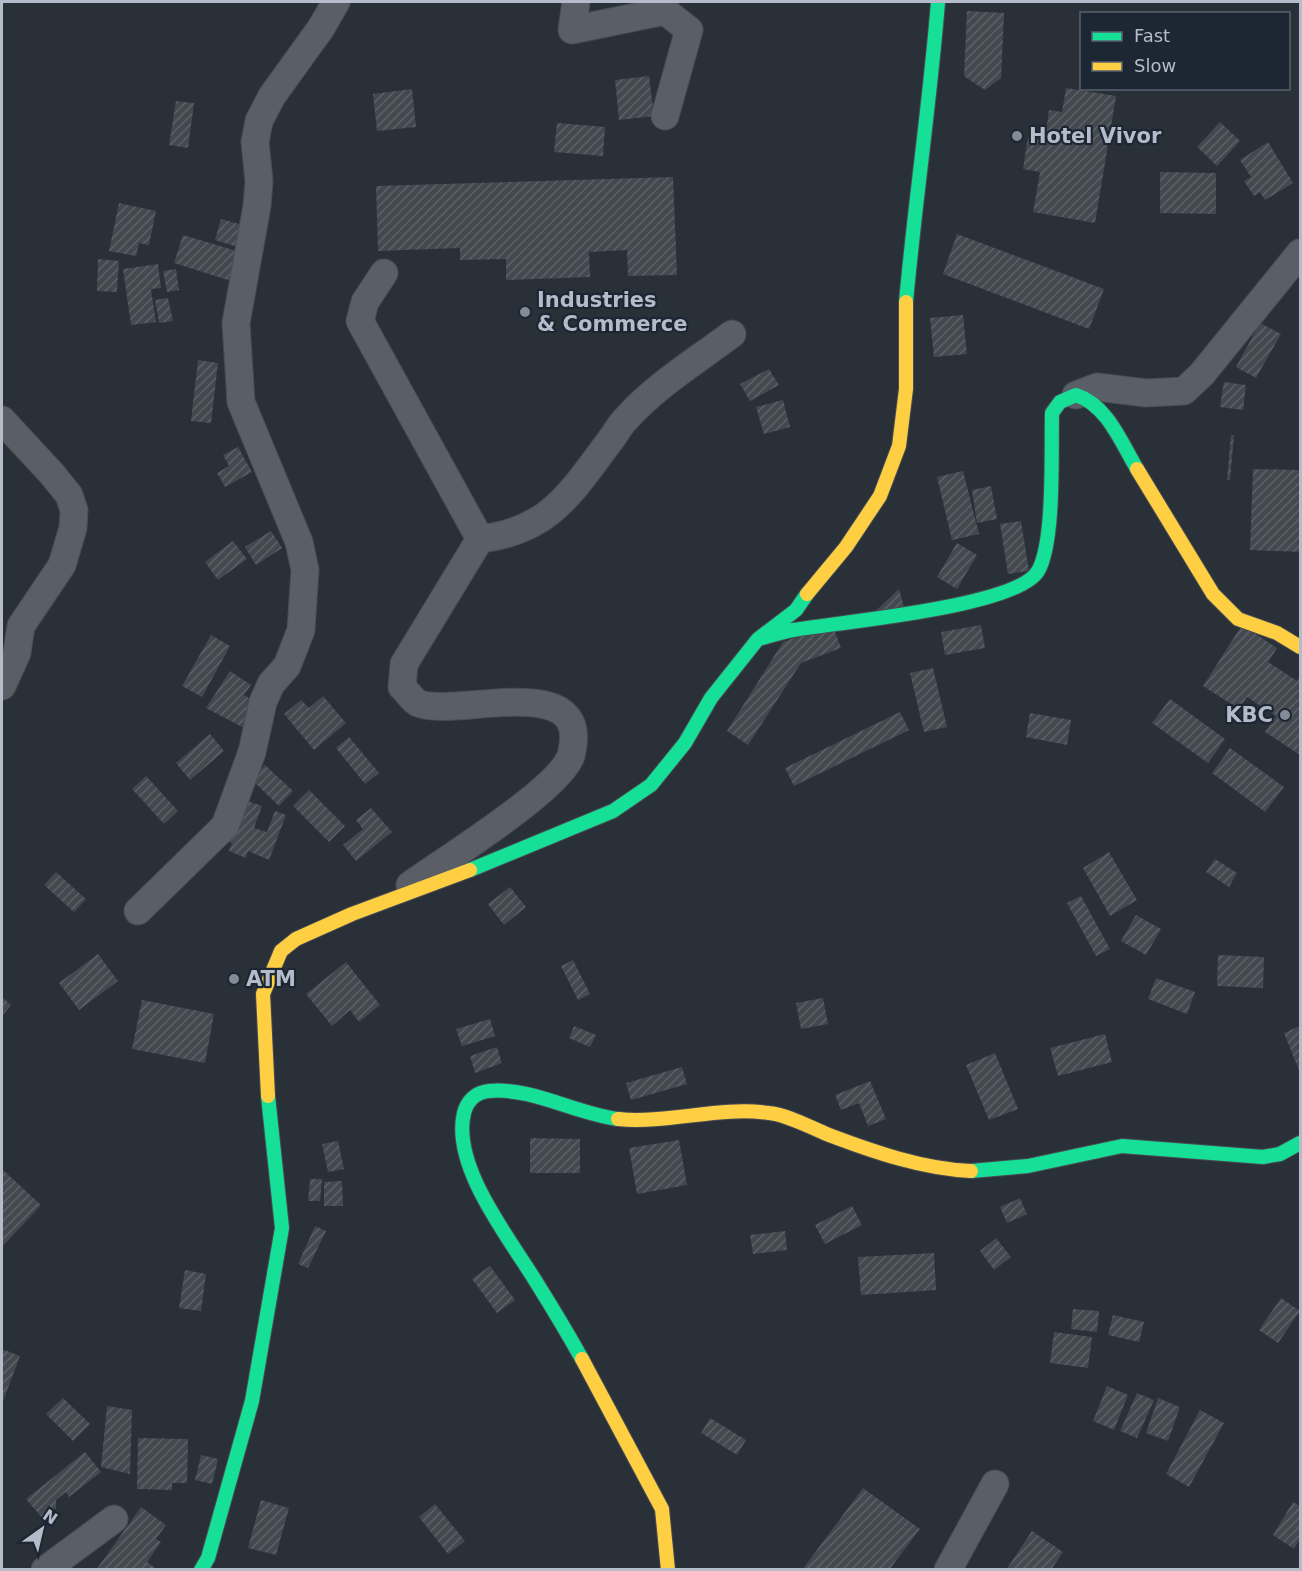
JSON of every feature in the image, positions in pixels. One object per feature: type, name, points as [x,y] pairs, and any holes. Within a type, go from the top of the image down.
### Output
[{"type":"main road","points":[[201,1569],[208,1558],[252,1401],[282,1228],[268,1103],[263,994],[281,951],[296,939],[613,812],[651,785],[685,743],[711,698],[758,639],[796,610],[846,547],[880,496],[899,446],[906,388],[904,319],[916,188],[931,90],[938,2]]},
{"type":"main road","points":[[758,639],[791,630],[862,621],[988,598],[1031,581],[1040,570],[1048,547],[1052,413],[1060,402],[1076,395],[1089,399],[1100,408],[1213,594],[1238,619],[1277,633],[1300,647]]},
{"type":"main road","points":[[668,1569],[662,1509],[573,1343],[481,1192],[464,1151],[461,1126],[466,1105],[476,1095],[488,1091],[512,1092],[613,1118],[639,1121],[722,1112],[772,1113],[859,1146],[945,1170],[983,1172],[1028,1166],[1122,1146],[1263,1157],[1280,1154],[1300,1143]]},
{"type":"street","points":[[138,911],[163,884],[216,837],[225,826],[252,752],[263,702],[271,684],[287,666],[301,630],[305,570],[299,542],[241,402],[237,371],[236,323],[257,206],[259,182],[255,142],[259,121],[272,96],[321,28],[336,2]]},
{"type":"street","points":[[576,2],[572,30],[665,11],[689,30],[665,116]]},
{"type":"street","points":[[1076,395],[1097,387],[1146,393],[1184,391],[1202,374],[1300,254]]},
{"type":"street","points":[[384,273],[365,302],[360,321],[480,539]]},
{"type":"street","points":[[480,539],[508,536],[540,520],[563,502],[624,421],[652,394],[732,334]]},
{"type":"street","points":[[2,420],[69,495],[74,510],[73,528],[62,565],[21,626],[17,653],[2,686]]},
{"type":"street","points":[[387,902],[543,790],[570,758],[573,742],[572,726],[557,710],[531,702],[446,708],[417,703],[402,687],[404,664],[480,539]]},
{"type":"street","points":[[948,1569],[995,1484]]},
{"type":"street","points":[[45,1569],[114,1519]]},
{"type":"building","points":[[967,11],[1004,13],[1001,78],[985,90],[964,76]]},
{"type":"building","points":[[649,76],[654,116],[619,120],[615,80]]},
{"type":"building","points":[[1066,88],[1116,96],[1095,223],[1033,212],[1040,172],[1023,169],[1028,137],[1045,140],[1049,110],[1062,112]]},
{"type":"building","points":[[412,89],[416,127],[377,131],[373,94]]},
{"type":"building","points":[[176,101],[194,103],[188,148],[169,145]]},
{"type":"building","points":[[1220,122],[1240,141],[1217,166],[1197,147]]},
{"type":"building","points":[[557,123],[605,127],[603,156],[554,152]]},
{"type":"building","points":[[1268,142],[1293,183],[1265,200],[1260,192],[1254,196],[1244,181],[1251,177],[1240,160]]},
{"type":"building","points":[[1160,172],[1216,173],[1216,214],[1160,213]]},
{"type":"building","points":[[673,177],[677,275],[628,276],[627,250],[589,252],[590,277],[506,280],[506,259],[460,260],[460,248],[378,251],[376,186]]},
{"type":"building","points":[[119,203],[156,211],[149,245],[139,243],[136,256],[109,251]]},
{"type":"building","points":[[221,219],[250,227],[244,249],[215,240]]},
{"type":"building","points":[[957,234],[1104,289],[1089,329],[943,274]]},
{"type":"building","points":[[183,235],[240,252],[231,281],[174,263]]},
{"type":"building","points":[[98,259],[119,261],[117,292],[97,291]]},
{"type":"building","points":[[158,264],[161,288],[151,289],[156,322],[131,325],[123,269]]},
{"type":"building","points":[[176,269],[179,290],[167,292],[163,271]]},
{"type":"building","points":[[168,298],[173,321],[159,323],[155,300]]},
{"type":"building","points":[[963,315],[967,354],[934,357],[930,318]]},
{"type":"building","points":[[1260,323],[1281,334],[1256,378],[1236,367]]},
{"type":"building","points":[[198,360],[218,363],[211,423],[191,421]]},
{"type":"building","points":[[769,369],[779,385],[750,401],[740,384]]},
{"type":"building","points":[[1224,382],[1246,385],[1243,410],[1220,407]]},
{"type":"building","points":[[783,400],[790,427],[764,434],[756,407]]},
{"type":"building","points":[[1231,435],[1234,435],[1230,480],[1227,480]]},
{"type":"building","points":[[238,447],[252,472],[225,487],[217,473],[229,466],[223,455]]},
{"type":"building","points":[[1253,469],[1300,470],[1300,552],[1250,550]]},
{"type":"building","points":[[963,471],[979,534],[952,540],[937,477]]},
{"type":"building","points":[[991,486],[997,519],[977,523],[972,490]]},
{"type":"building","points":[[1021,521],[1029,571],[1008,574],[1000,524]]},
{"type":"building","points":[[271,531],[282,548],[256,565],[245,547]]},
{"type":"building","points":[[233,541],[247,559],[218,580],[205,562]]},
{"type":"building","points":[[957,543],[977,555],[957,589],[937,577]]},
{"type":"building","points":[[899,589],[904,607],[868,618]]},
{"type":"building","points":[[832,624],[841,648],[801,663],[748,745],[727,731],[783,642]]},
{"type":"building","points":[[981,625],[985,648],[945,655],[941,632]]},
{"type":"building","points":[[1242,625],[1277,648],[1268,662],[1297,681],[1300,675],[1300,755],[1265,732],[1276,716],[1247,697],[1239,709],[1203,686]]},
{"type":"building","points":[[211,635],[230,646],[202,697],[182,686]]},
{"type":"building","points":[[933,668],[947,727],[924,732],[910,673]]},
{"type":"building","points":[[230,671],[251,685],[244,695],[259,705],[244,728],[206,708]]},
{"type":"building","points":[[323,696],[346,723],[314,750],[284,714],[301,700],[309,708]]},
{"type":"building","points":[[1170,699],[1225,739],[1208,763],[1152,723]]},
{"type":"building","points":[[900,712],[909,730],[794,786],[785,768]]},
{"type":"building","points":[[1030,713],[1071,720],[1067,745],[1026,737]]},
{"type":"building","points":[[210,734],[224,751],[190,780],[176,763]]},
{"type":"building","points":[[349,737],[379,773],[365,784],[336,748]]},
{"type":"building","points":[[1230,748],[1284,787],[1265,812],[1212,773]]},
{"type":"building","points":[[265,765],[293,791],[279,806],[251,779]]},
{"type":"building","points":[[146,776],[178,811],[164,824],[132,789]]},
{"type":"building","points":[[309,790],[345,826],[329,842],[293,806]]},
{"type":"building","points":[[244,800],[262,806],[254,828],[267,832],[275,811],[286,815],[269,860],[248,851],[246,858],[229,851],[232,843],[228,841]]},
{"type":"building","points":[[371,808],[392,832],[356,861],[343,845],[363,829],[356,820]]},
{"type":"building","points":[[1109,852],[1137,900],[1110,916],[1083,868]]},
{"type":"building","points":[[1215,859],[1237,873],[1229,887],[1206,872]]},
{"type":"building","points":[[56,872],[86,899],[74,912],[44,885]]},
{"type":"building","points":[[510,887],[526,907],[504,925],[488,904]]},
{"type":"building","points":[[1081,896],[1110,949],[1096,956],[1067,903]]},
{"type":"building","points":[[1136,915],[1161,929],[1146,955],[1121,941]]},
{"type":"building","points":[[98,954],[118,981],[79,1010],[59,983]]},
{"type":"building","points":[[1218,955],[1264,957],[1263,988],[1217,986]]},
{"type":"building","points":[[573,960],[590,994],[578,1000],[561,966]]},
{"type":"building","points":[[346,962],[380,1005],[359,1022],[350,1010],[332,1026],[306,994]]},
{"type":"building","points":[[1156,978],[1195,992],[1187,1014],[1148,999]]},
{"type":"building","points":[[2,997],[11,1005],[2,1016]]},
{"type":"building","points":[[823,998],[828,1024],[801,1029],[796,1003]]},
{"type":"building","points":[[142,1000],[214,1014],[205,1063],[132,1049]]},
{"type":"building","points":[[490,1019],[495,1036],[462,1046],[456,1029]]},
{"type":"building","points":[[574,1026],[596,1035],[590,1047],[569,1038]]},
{"type":"building","points":[[1300,1026],[1300,1073],[1284,1033]]},
{"type":"building","points":[[1105,1034],[1112,1062],[1058,1076],[1050,1048]]},
{"type":"building","points":[[497,1047],[502,1063],[475,1073],[470,1056]]},
{"type":"building","points":[[995,1053],[1018,1109],[989,1120],[966,1065]]},
{"type":"building","points":[[682,1067],[687,1084],[631,1100],[626,1083]]},
{"type":"building","points":[[870,1081],[886,1119],[868,1126],[859,1103],[841,1110],[835,1095]]},
{"type":"building","points":[[530,1138],[580,1139],[580,1173],[530,1173]]},
{"type":"building","points":[[679,1140],[687,1185],[637,1194],[629,1148]]},
{"type":"building","points":[[338,1141],[344,1169],[328,1172],[322,1144]]},
{"type":"building","points":[[2,1169],[41,1205],[2,1247]]},
{"type":"building","points":[[310,1179],[322,1179],[320,1201],[308,1201]]},
{"type":"building","points":[[342,1181],[343,1206],[324,1206],[324,1182]]},
{"type":"building","points":[[1020,1198],[1027,1214],[1007,1223],[1000,1207]]},
{"type":"building","points":[[852,1206],[862,1225],[825,1244],[815,1225]]},
{"type":"building","points":[[315,1226],[326,1231],[308,1268],[298,1264]]},
{"type":"building","points":[[785,1231],[787,1250],[753,1254],[750,1235]]},
{"type":"building","points":[[996,1238],[1011,1257],[994,1270],[980,1251]]},
{"type":"building","points":[[934,1253],[936,1290],[861,1295],[858,1257]]},
{"type":"building","points":[[490,1266],[515,1300],[497,1313],[472,1279]]},
{"type":"building","points":[[185,1270],[206,1274],[201,1311],[179,1308]]},
{"type":"building","points":[[1281,1298],[1300,1311],[1278,1343],[1259,1330]]},
{"type":"building","points":[[1073,1309],[1099,1311],[1097,1332],[1071,1329]]},
{"type":"building","points":[[1113,1315],[1144,1322],[1139,1342],[1108,1335]]},
{"type":"building","points":[[1054,1332],[1092,1337],[1088,1368],[1050,1363]]},
{"type":"building","points":[[2,1349],[20,1356],[2,1404]]},
{"type":"building","points":[[1107,1386],[1128,1395],[1114,1430],[1093,1421]]},
{"type":"building","points":[[1137,1393],[1154,1400],[1137,1438],[1120,1431]]},
{"type":"building","points":[[63,1398],[90,1424],[73,1441],[46,1414]]},
{"type":"building","points":[[1158,1398],[1180,1407],[1168,1441],[1146,1433]]},
{"type":"building","points":[[107,1406],[132,1410],[130,1474],[101,1467]]},
{"type":"building","points":[[1200,1410],[1224,1423],[1189,1487],[1166,1474]]},
{"type":"building","points":[[710,1418],[746,1440],[737,1455],[701,1433]]},
{"type":"building","points":[[138,1438],[188,1439],[187,1483],[172,1483],[172,1490],[137,1489]]},
{"type":"building","points":[[85,1452],[101,1472],[69,1497],[66,1492],[56,1500],[56,1508],[43,1519],[26,1499]]},
{"type":"building","points":[[201,1455],[218,1459],[212,1484],[195,1480]]},
{"type":"building","points":[[863,1488],[920,1529],[889,1570],[802,1570]]},
{"type":"building","points":[[261,1500],[289,1508],[276,1555],[248,1548]]},
{"type":"building","points":[[1293,1502],[1300,1506],[1300,1539],[1294,1549],[1273,1535]]},
{"type":"building","points":[[435,1504],[465,1541],[448,1554],[419,1517]]},
{"type":"building","points":[[141,1507],[166,1525],[156,1539],[161,1542],[147,1562],[158,1570],[96,1570]]},
{"type":"building","points":[[1032,1531],[1063,1552],[1051,1570],[1006,1570]]},
{"type":"traffic: fast","points":[[906,302],[938,2]]},
{"type":"traffic: fast","points":[[758,639],[793,630],[925,611],[997,594],[1023,584],[1038,571],[1047,539],[1051,495],[1052,413],[1060,402],[1076,395],[1096,407],[1119,436],[1137,469]]},
{"type":"traffic: fast","points":[[470,870],[613,811],[651,785],[685,743],[711,698],[758,639],[796,610],[807,594]]},
{"type":"traffic: fast","points":[[582,1359],[486,1202],[466,1156],[462,1134],[464,1113],[467,1105],[476,1095],[489,1091],[505,1091],[538,1097],[618,1119]]},
{"type":"traffic: fast","points":[[201,1570],[208,1558],[252,1401],[282,1228],[268,1096]]},
{"type":"traffic: fast","points":[[971,1171],[1028,1166],[1122,1146],[1263,1157],[1280,1154],[1300,1143]]},
{"type":"traffic: slow","points":[[807,594],[846,547],[880,496],[899,446],[906,389],[906,302]]},
{"type":"traffic: slow","points":[[1137,469],[1213,594],[1238,619],[1277,633],[1300,647]]},
{"type":"traffic: slow","points":[[268,1096],[263,994],[281,951],[296,939],[352,914],[470,870]]},
{"type":"traffic: slow","points":[[618,1119],[656,1119],[750,1111],[777,1114],[899,1159],[935,1167],[971,1171]]},
{"type":"traffic: slow","points":[[582,1359],[662,1509],[668,1570]]},
{"type":"place","name":"Hotel Vivor","points":[[1017,136]]},
{"type":"place","name":"Industries & Commerce","points":[[525,312]]},
{"type":"place","name":"KBC","points":[[1285,715]]},
{"type":"place","name":"ATM","points":[[234,979]]}]
